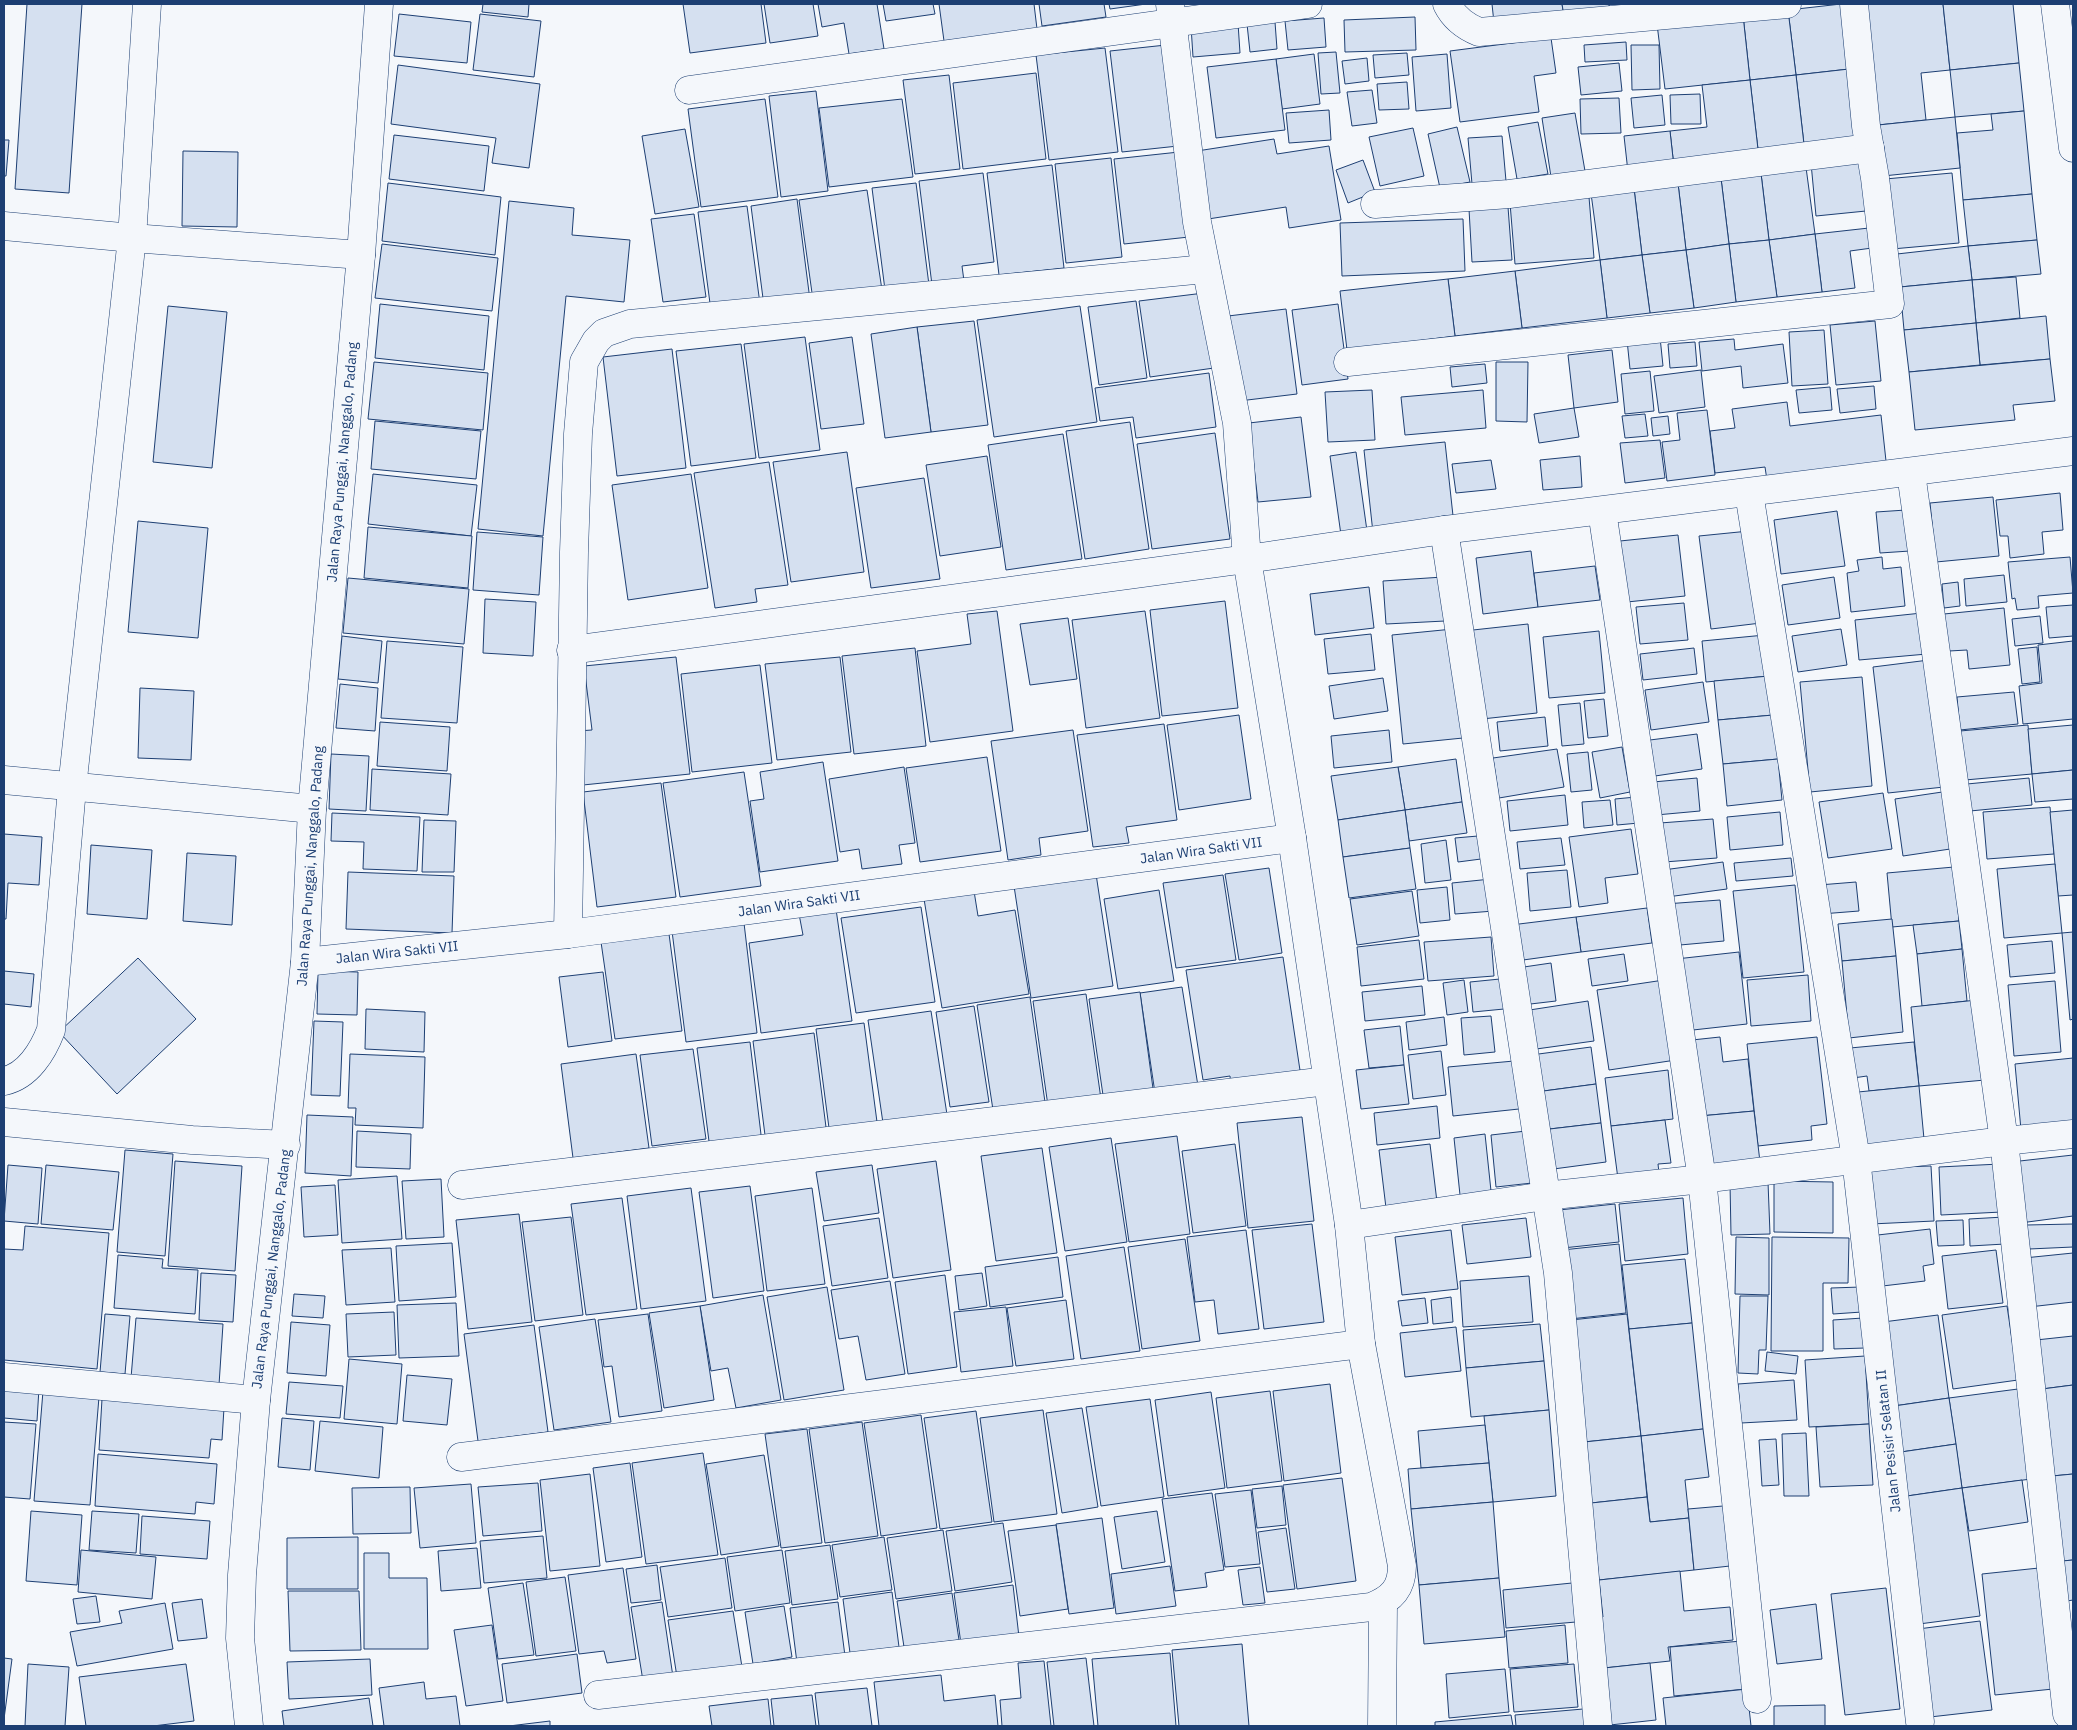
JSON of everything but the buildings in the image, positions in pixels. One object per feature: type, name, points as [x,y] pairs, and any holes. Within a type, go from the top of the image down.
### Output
[{"type":"street","points":[[4,1081],[29,1067],[43,1050],[51,1030],[72,788],[132,238],[147,4]]},
{"type":"street","name":"Jalan Raya Punggai, Nanggalo, Padang","points":[[249,1726],[240,1638],[242,1575],[256,1400],[305,962],[312,809],[361,255],[379,4]]},
{"type":"street","points":[[688,90],[1171,12],[1308,4]]},
{"type":"street","points":[[1447,4],[1452,14],[1466,27],[1479,32],[1787,4]]},
{"type":"street","points":[[1348,362],[1890,304],[1854,4]]},
{"type":"street","points":[[2055,4],[2073,148]]},
{"type":"street","points":[[598,1696],[1371,1607],[1383,1603],[1398,1588],[1402,1578],[1402,1566],[1361,1344],[1349,1225],[1292,838],[1247,559],[1237,423],[1206,269],[1187,155],[1171,12]]},
{"type":"street","points":[[1375,204],[1509,194],[1870,148]]},
{"type":"street","points":[[4,226],[132,238],[361,255]]},
{"type":"street","points":[[568,934],[571,650],[578,444],[584,362],[596,341],[604,333],[630,324],[1206,269]]},
{"type":"street","points":[[571,650],[1247,559],[1444,530],[2073,452]]},
{"type":"street","points":[[1911,473],[2004,1141],[2067,1714]]},
{"type":"street","name":"Jalan Pesisir Selatan II","points":[[1749,493],[1856,1159],[1920,1722]]},
{"type":"street","points":[[1602,511],[1702,1179],[1757,1699]]},
{"type":"street","points":[[1444,530],[1558,1273],[1598,1726]]},
{"type":"street","points":[[4,780],[72,788],[312,809]]},
{"type":"street","name":"Jalan Wira Sakti VII","points":[[305,962],[568,934],[1292,838]]},
{"type":"street","points":[[462,1184],[1327,1081]]},
{"type":"street","points":[[4,1122],[192,1140],[286,1145]]},
{"type":"street","points":[[1349,1225],[1545,1196],[2073,1134]]},
{"type":"street","points":[[461,1457],[1361,1344]]},
{"type":"street","points":[[4,1377],[256,1400]]},
{"type":"street","points":[[1382,1726],[1383,1603]]}]
